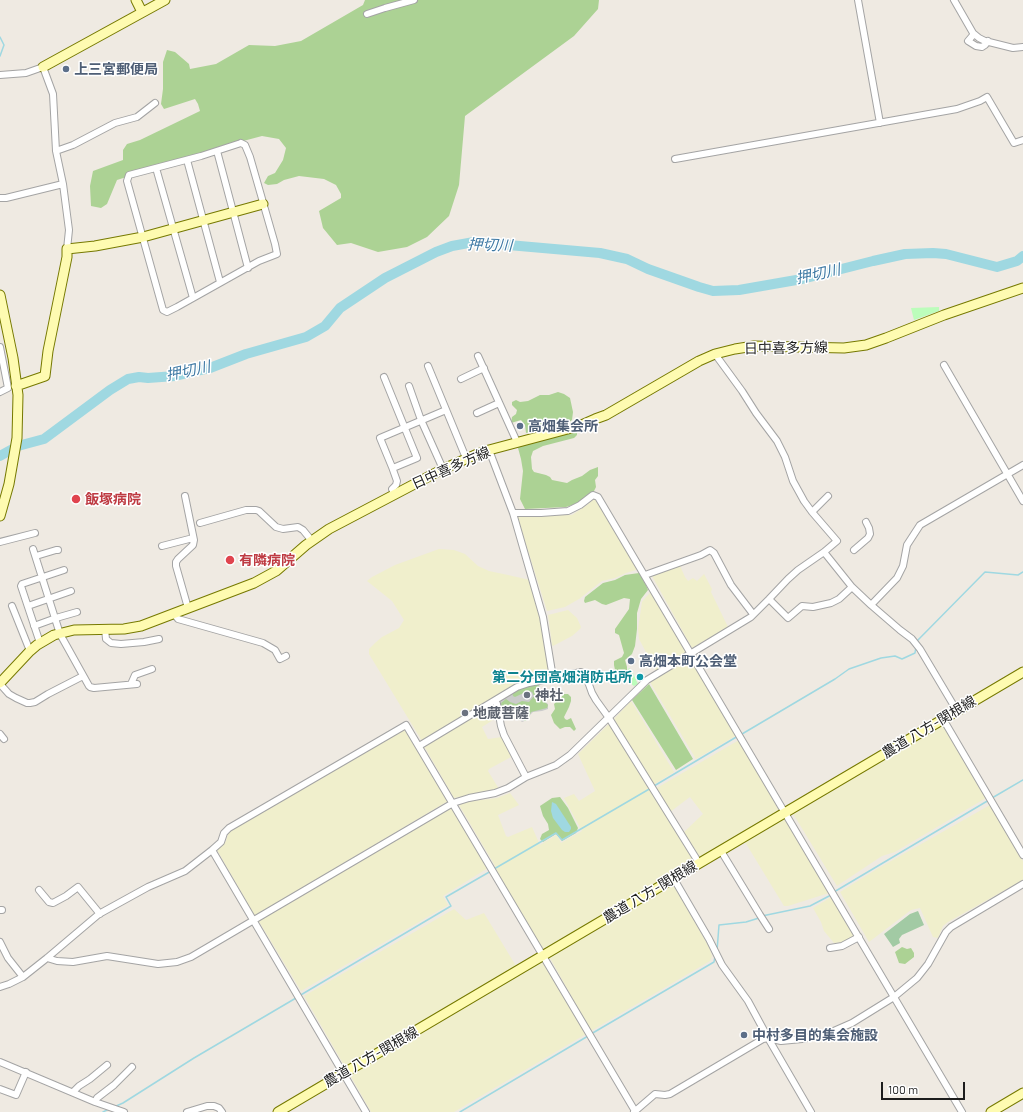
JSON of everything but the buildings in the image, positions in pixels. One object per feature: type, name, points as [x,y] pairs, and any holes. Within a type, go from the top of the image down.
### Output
[{"type":"street","points":[[136,0],[142,12]]},
{"type":"street","points":[[0,75],[26,73],[43,67],[165,0]]},
{"type":"street","points":[[368,14],[414,0]]},
{"type":"street","points":[[858,0],[880,123]]},
{"type":"street","points":[[954,0],[974,34],[979,38],[1015,49],[1023,48]]},
{"type":"street","points":[[17,390],[45,376],[48,351],[67,257],[69,230],[63,184],[56,151],[53,94],[43,67]]},
{"type":"street","points":[[675,159],[957,109],[987,97],[1014,143],[1023,140]]},
{"type":"street","points":[[56,151],[88,138],[115,123],[136,117],[155,103]]},
{"type":"street","points":[[242,144],[246,145],[277,254],[260,261],[220,282],[167,312],[163,310],[127,181],[129,175],[217,151],[242,144]]},
{"type":"street","points":[[217,151],[248,268]]},
{"type":"street","points":[[187,160],[220,282]]},
{"type":"street","points":[[156,168],[193,298]]},
{"type":"street","points":[[0,198],[6,198],[63,184]]},
{"type":"street","points":[[67,249],[95,246],[143,237],[263,204]]},
{"type":"street","name":"日中喜多方線","points":[[0,684],[30,650],[40,643],[60,634],[74,630],[124,629],[141,626],[263,578],[276,571],[329,529],[443,468],[489,450],[579,426],[606,415],[699,361],[715,354],[754,346],[844,348],[866,345],[944,314],[1023,288]]},
{"type":"street","points":[[0,295],[12,352],[17,390],[17,438],[9,484],[0,516]]},
{"type":"street","points":[[0,347],[8,388],[0,392]]},
{"type":"street","points":[[47,958],[57,961],[73,962],[107,956],[158,964],[177,962],[191,957],[453,803],[468,798],[495,793],[508,788],[526,777],[556,765],[570,755],[647,680],[735,627],[753,614],[770,599],[793,574],[837,541],[804,501],[793,481],[777,441],[715,354]]},
{"type":"street","points":[[478,356],[517,442]]},
{"type":"street","points":[[944,365],[1023,501]]},
{"type":"street","points":[[428,366],[466,458]]},
{"type":"street","points":[[461,379],[484,368]]},
{"type":"street","points":[[384,377],[417,458],[393,468]]},
{"type":"street","points":[[409,386],[421,420],[443,468]]},
{"type":"street","points":[[477,413],[499,403]]},
{"type":"street","points":[[394,494],[392,489],[396,484],[396,481],[393,468],[380,438],[446,410]]},
{"type":"street","points":[[489,450],[513,512],[543,617],[553,678]]},
{"type":"street","points":[[870,605],[897,578],[903,566],[907,544],[920,525],[1023,464]]},
{"type":"street","points":[[513,512],[541,513],[568,511],[587,501],[593,495],[598,497],[962,1112]]},
{"type":"street","points":[[185,496],[193,538],[192,545],[178,559],[176,566],[188,608]]},
{"type":"street","points":[[812,512],[828,496]]},
{"type":"street","points":[[200,523],[246,510],[256,510],[276,527],[283,529],[298,528],[303,530],[312,541]]},
{"type":"street","points":[[854,550],[868,538],[870,534],[866,522]]},
{"type":"street","points":[[0,542],[35,533]]},
{"type":"street","points":[[162,546],[193,538]]},
{"type":"street","points":[[33,549],[60,634],[90,687],[134,684],[135,675],[152,669]]},
{"type":"street","points":[[36,556],[58,550]]},
{"type":"street","points":[[645,575],[701,555],[710,550],[714,553],[728,581],[753,614]]},
{"type":"street","points":[[824,552],[852,587],[870,605],[912,639],[920,649],[957,711]]},
{"type":"street","points":[[40,643],[21,586],[22,584],[64,570]]},
{"type":"street","points":[[770,599],[788,618],[802,606],[813,606],[838,599],[852,587]]},
{"type":"street","points":[[28,606],[71,591]]},
{"type":"street","points":[[12,606],[30,650]]},
{"type":"street","points":[[34,626],[77,612]]},
{"type":"street","points":[[174,614],[178,619],[263,643],[275,650],[280,659],[286,656]]},
{"type":"street","points":[[105,629],[106,639],[111,643],[121,644],[144,642],[159,638]]},
{"type":"street","points":[[419,746],[517,687],[582,672],[587,679],[596,700],[609,718],[699,864]]},
{"type":"street","name":"農道 八方-関根線","points":[[278,1112],[1023,672]]},
{"type":"street","points":[[0,684],[9,694],[30,703],[35,702],[83,676]]},
{"type":"street","points":[[495,701],[504,735],[526,777]]},
{"type":"street","points":[[944,719],[1023,855]]},
{"type":"street","points":[[0,987],[23,976],[100,914],[148,887],[185,870],[221,842],[224,833],[230,828],[406,725],[635,1112],[655,1094],[670,1094],[763,1039],[768,1038],[781,1041],[802,1039],[827,1034],[852,1024],[894,997],[917,978],[928,964],[946,932],[951,927],[1023,884]]},
{"type":"street","points":[[212,850],[366,1112]]},
{"type":"street","points":[[720,851],[769,929]]},
{"type":"street","points":[[674,879],[709,939],[722,965],[748,1001],[811,1112]]},
{"type":"street","points":[[39,890],[50,903],[66,896],[78,887],[100,914]]},
{"type":"street","points":[[830,948],[842,946],[858,937]]},
{"type":"street","points":[[0,942],[8,958],[23,976]]},
{"type":"street","points":[[0,1062],[95,1102],[124,1112]]},
{"type":"street","points":[[73,1092],[107,1065]]},
{"type":"street","points":[[95,1102],[97,1098],[114,1085],[132,1066]]},
{"type":"street","points":[[0,1089],[16,1095],[26,1072]]},
{"type":"street","points":[[992,1112],[1023,1093]]},
{"type":"street","points":[[187,1112],[207,1106],[214,1106],[219,1108],[222,1112]]},
{"type":"shaded area","points":[[539,683],[543,700],[548,704],[548,709],[533,712],[529,716],[529,719],[522,722],[511,711],[501,717],[499,700],[514,690]]},
{"type":"green space","points":[[365,0],[599,0],[598,9],[574,36],[465,116],[459,185],[449,216],[427,237],[407,247],[378,252],[351,243],[337,245],[323,228],[319,211],[341,198],[341,194],[336,185],[324,179],[299,176],[284,180],[277,184],[268,185],[264,183],[268,176],[275,173],[283,160],[286,148],[279,139],[262,136],[217,148],[117,180],[107,204],[101,208],[91,206],[90,186],[93,171],[123,160],[123,150],[127,144],[140,140],[200,111],[195,99],[164,109],[161,104],[163,89],[163,62],[167,50],[175,52],[189,64],[190,69],[216,64],[249,45],[275,46],[301,41],[363,5]]},
{"type":"green space","points":[[939,307],[939,311],[914,320],[911,308]]},
{"type":"green space","points":[[558,392],[570,398],[573,412],[572,420],[565,425],[526,433],[525,425],[521,420],[511,423],[512,417],[516,414],[517,410],[512,405],[512,402],[516,400],[520,402],[528,401],[540,395],[549,395]]},
{"type":"green space","points":[[577,430],[577,435],[574,438],[543,446],[533,451],[531,457],[532,469],[534,472],[550,477],[552,480],[567,483],[598,467],[598,476],[595,480],[596,487],[594,491],[587,499],[566,507],[525,509],[520,499],[523,471],[518,448],[521,443]]},
{"type":"green space","points":[[595,498],[639,569],[602,581],[579,599],[565,607],[547,611],[517,516],[572,515]]},
{"type":"green space","points":[[439,549],[454,550],[465,554],[478,566],[489,571],[530,580],[541,618],[549,675],[529,680],[513,687],[422,741],[369,654],[369,649],[375,643],[382,637],[399,628],[404,620],[392,601],[367,581],[395,565]]},
{"type":"green space","points":[[680,566],[688,581],[693,578],[697,581],[704,574],[728,627],[692,648],[652,576]]},
{"type":"green space","points":[[639,573],[642,575],[648,590],[641,599],[637,613],[635,646],[632,654],[625,660],[627,670],[620,675],[615,670],[614,661],[622,657],[624,653],[619,635],[615,633],[615,629],[629,609],[630,599],[624,598],[606,605],[595,600],[585,603],[584,601],[585,597],[603,583],[615,580],[625,575]]},
{"type":"green space","points":[[652,591],[687,652],[656,671],[639,639],[638,629],[642,602]]},
{"type":"green space","points":[[568,610],[577,618],[581,627],[572,636],[553,646],[548,615]]},
{"type":"green space","points":[[691,658],[737,735],[696,759],[650,682]]},
{"type":"green space","points":[[629,668],[638,684],[634,686],[630,683],[626,673]]},
{"type":"green space","points":[[538,684],[541,691],[541,700],[548,705],[547,708],[531,712],[528,719],[525,721],[516,711],[510,710],[502,713],[501,703],[506,699],[516,704],[522,701],[529,702],[534,696],[532,692],[528,691],[515,697],[513,696],[512,692],[516,689]]},
{"type":"green space","points":[[649,684],[693,759],[676,770],[632,700]]},
{"type":"green space","points":[[564,694],[568,694],[571,697],[571,701],[564,717],[567,720],[571,718],[576,729],[574,731],[570,727],[560,729],[554,723],[551,715],[555,709],[554,704]]},
{"type":"green space","points":[[631,701],[674,772],[653,785],[614,719]]},
{"type":"green space","points":[[493,706],[496,718],[482,727],[488,739],[502,737],[511,757],[488,771],[499,789],[454,798],[424,746]]},
{"type":"green space","points":[[609,724],[696,863],[544,953],[459,805],[465,802],[497,798],[510,793],[519,805],[498,815],[506,836],[508,837],[532,827],[540,845],[557,835],[561,843],[582,831],[564,798],[574,794],[579,801],[595,791],[578,754]]},
{"type":"green space","points":[[944,724],[986,798],[895,852],[882,856],[837,886],[792,812]]},
{"type":"green space","points":[[405,729],[448,801],[255,916],[217,850],[226,841],[231,830]]},
{"type":"green space","points":[[739,740],[781,811],[701,859],[684,832],[703,814],[690,797],[670,812],[655,789]]},
{"type":"green space","points":[[560,797],[568,808],[578,828],[576,833],[562,841],[556,834],[543,842],[540,839],[542,834],[549,830],[540,806],[552,798]]},
{"type":"green space","points":[[990,805],[1023,861],[1023,880],[948,922],[943,926],[938,938],[933,937],[920,908],[911,910],[869,942],[840,892],[877,869]]},
{"type":"green space","points":[[453,807],[488,868],[443,896],[448,905],[301,991],[258,920]]},
{"type":"green space","points":[[785,818],[829,893],[788,906],[784,906],[745,842]]},
{"type":"green space","points":[[673,884],[709,947],[712,956],[710,961],[591,1031],[548,957]]},
{"type":"green space","points":[[833,896],[855,936],[844,942],[834,943],[824,931],[813,908]]},
{"type":"green space","points":[[454,909],[466,920],[484,913],[516,966],[345,1067],[304,996]]},
{"type":"green space","points":[[918,911],[924,925],[902,935],[899,939],[900,943],[893,947],[884,934],[910,914]]},
{"type":"green space","points":[[902,947],[907,949],[911,948],[914,953],[914,957],[905,964],[899,963],[895,952]]},
{"type":"green space","points":[[542,960],[586,1034],[454,1112],[371,1112],[350,1075]]},
{"type":"water","points":[[552,802],[556,804],[571,827],[569,832],[562,830],[553,818],[551,811]]},
{"type":"waterway","points":[[0,37],[4,45],[0,56]]},
{"type":"waterway","name":"押切川","points":[[0,456],[18,446],[44,439],[110,390],[128,379],[139,377],[148,378],[175,376],[210,368],[246,354],[306,337],[325,326],[340,308],[385,278],[436,252],[452,246],[474,242],[600,253],[627,259],[648,269],[713,291],[739,290],[802,279],[905,254],[946,254],[997,267],[1017,261],[1023,256]]},
{"type":"waterway","points":[[917,641],[985,572],[1018,575],[1023,572]]},
{"type":"waterway","points":[[742,734],[835,679],[849,669],[881,658],[895,656],[902,659],[915,653],[916,646]]},
{"type":"waterway","points":[[654,786],[738,736]]},
{"type":"waterway","points":[[992,798],[1023,780]]},
{"type":"waterway","points":[[494,869],[556,833],[562,840],[651,788]]},
{"type":"waterway","points":[[834,892],[989,800]]},
{"type":"waterway","points":[[299,996],[451,906],[446,897],[491,871]]},
{"type":"waterway","points":[[762,916],[810,906],[831,895]]},
{"type":"waterway","points":[[717,951],[719,925],[746,922],[759,918]]},
{"type":"waterway","points":[[591,1034],[714,962],[715,956]]},
{"type":"waterway","points":[[114,1107],[296,998]]},
{"type":"waterway","points":[[460,1112],[588,1036]]},
{"type":"waterway","points":[[103,1112],[109,1109]]},
{"type":"place","name":"上三宮郵便局","points":[[66,69]]},
{"type":"place","name":"高畑集会所","points":[[520,426]]},
{"type":"place","name":"飯塚病院","points":[[76,499]]},
{"type":"place","name":"有隣病院","points":[[230,560]]},
{"type":"place","name":"高畑本町公会堂","points":[[631,661]]},
{"type":"place","name":"第二分団高畑消防屯所","points":[[640,677]]},
{"type":"place","name":"神社","points":[[527,695]]},
{"type":"place","name":"地蔵菩薩","points":[[465,713]]},
{"type":"place","name":"中村多目的集会施設","points":[[744,1035]]}]
